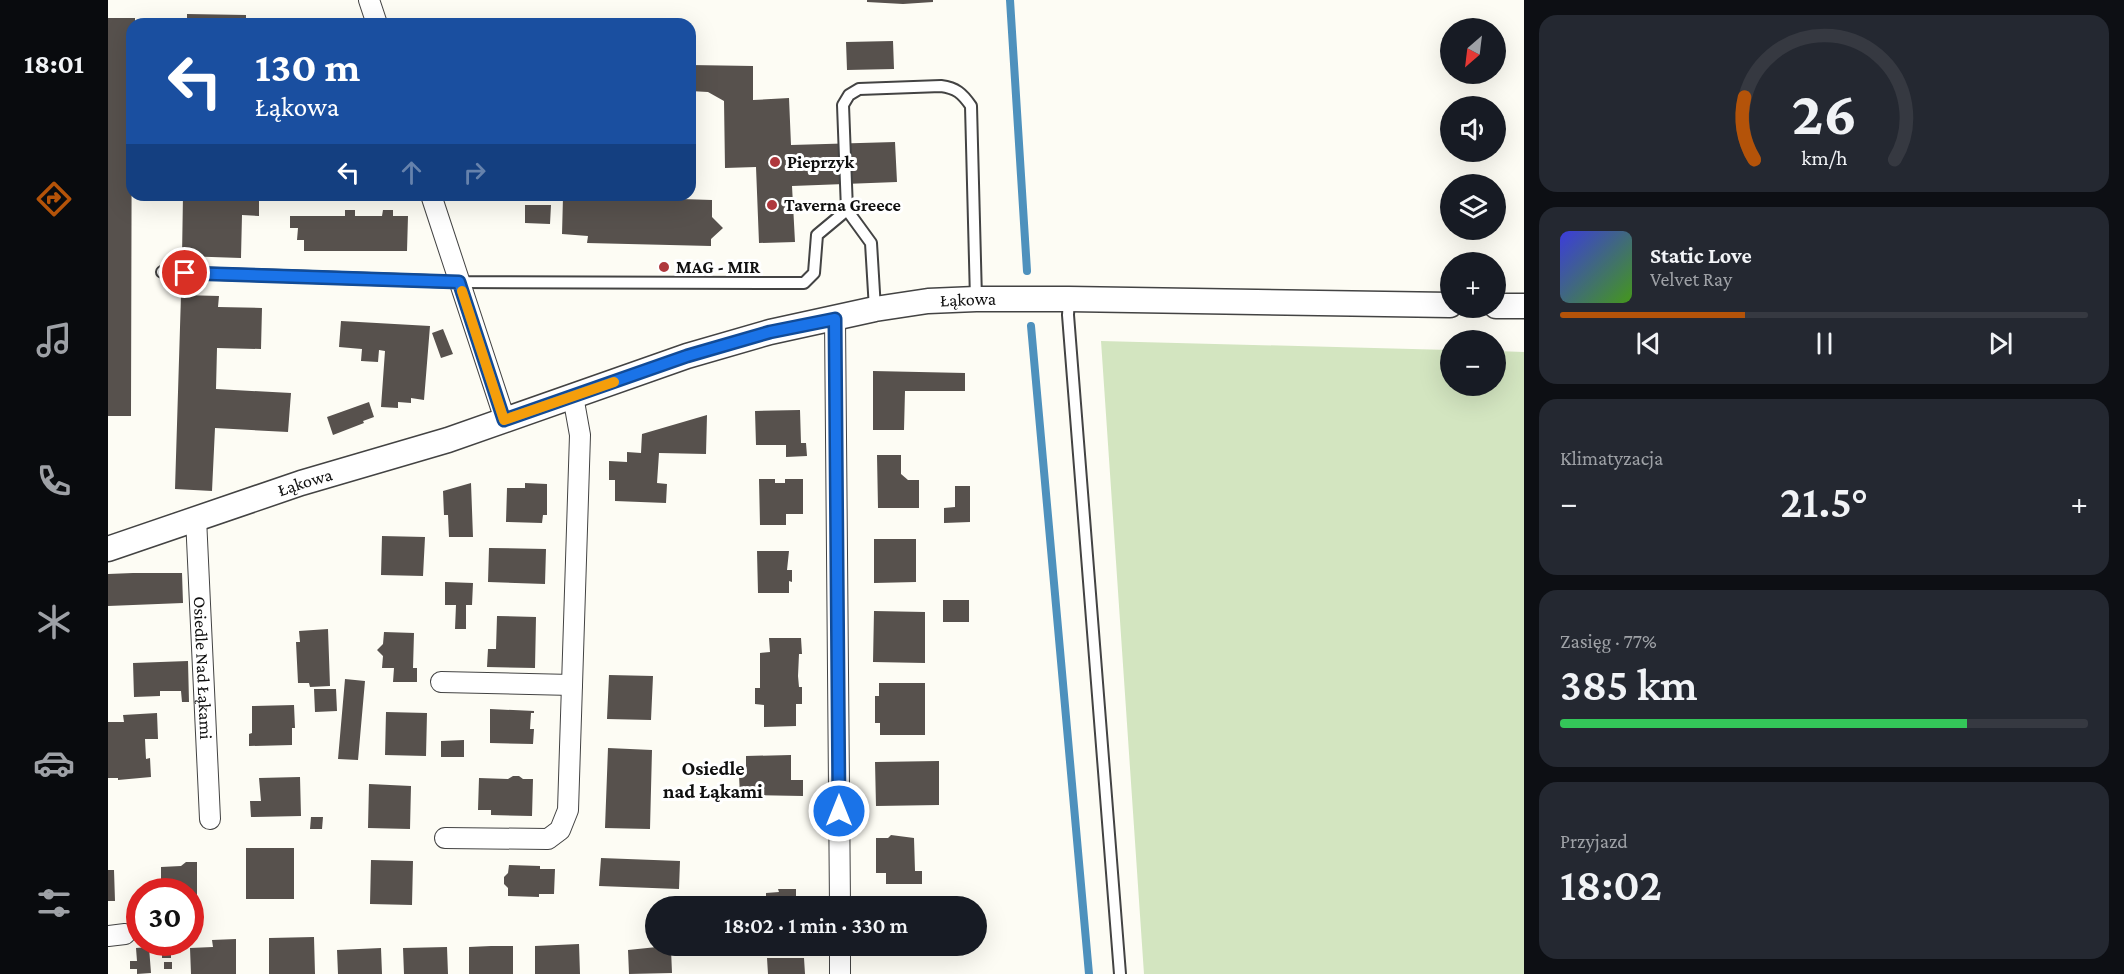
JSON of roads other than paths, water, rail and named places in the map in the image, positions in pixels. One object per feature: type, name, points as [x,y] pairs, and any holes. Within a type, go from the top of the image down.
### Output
[{"type":"street","points":[[369,0],[375,18]]},
{"type":"street","points":[[433,201],[504,420]]},
{"type":"street","name":"Łąkowa","points":[[108,549],[301,483],[448,440],[687,356],[770,332],[875,309],[976,299],[1069,298],[1440,305]]},
{"type":"street","points":[[1506,306],[1524,306]]},
{"type":"street","points":[[835,319],[840,896]]},
{"type":"street","points":[[445,838],[548,839],[560,830],[568,810],[580,435],[573,396]]},
{"type":"street","name":"Osiedle Nad Łąkami","points":[[195,518],[210,819]]},
{"type":"street","points":[[441,682],[572,685]]},
{"type":"street","points":[[840,956],[840,974]]},
{"type":"lane","points":[[875,309],[872,243],[847,210],[843,105],[849,95],[859,89],[941,86],[954,88],[963,94],[970,106],[976,299]]},
{"type":"lane","points":[[162,272],[459,282],[804,283],[814,273],[817,235],[847,210]]},
{"type":"lane","points":[[1069,298],[1068,315],[1120,974]]},
{"type":"waterway","points":[[1010,0],[1027,271]]},
{"type":"waterway","points":[[1031,326],[1089,974]]},
{"type":"place","name":"Pieprzyk","points":[[775,162]]},
{"type":"place","name":"Taverna Greece","points":[[772,205]]},
{"type":"place","name":"MAG - MIR","points":[[664,267]]},
{"type":"district","name":"Osiedle nad Łąkami","points":[[713,780]]}]
